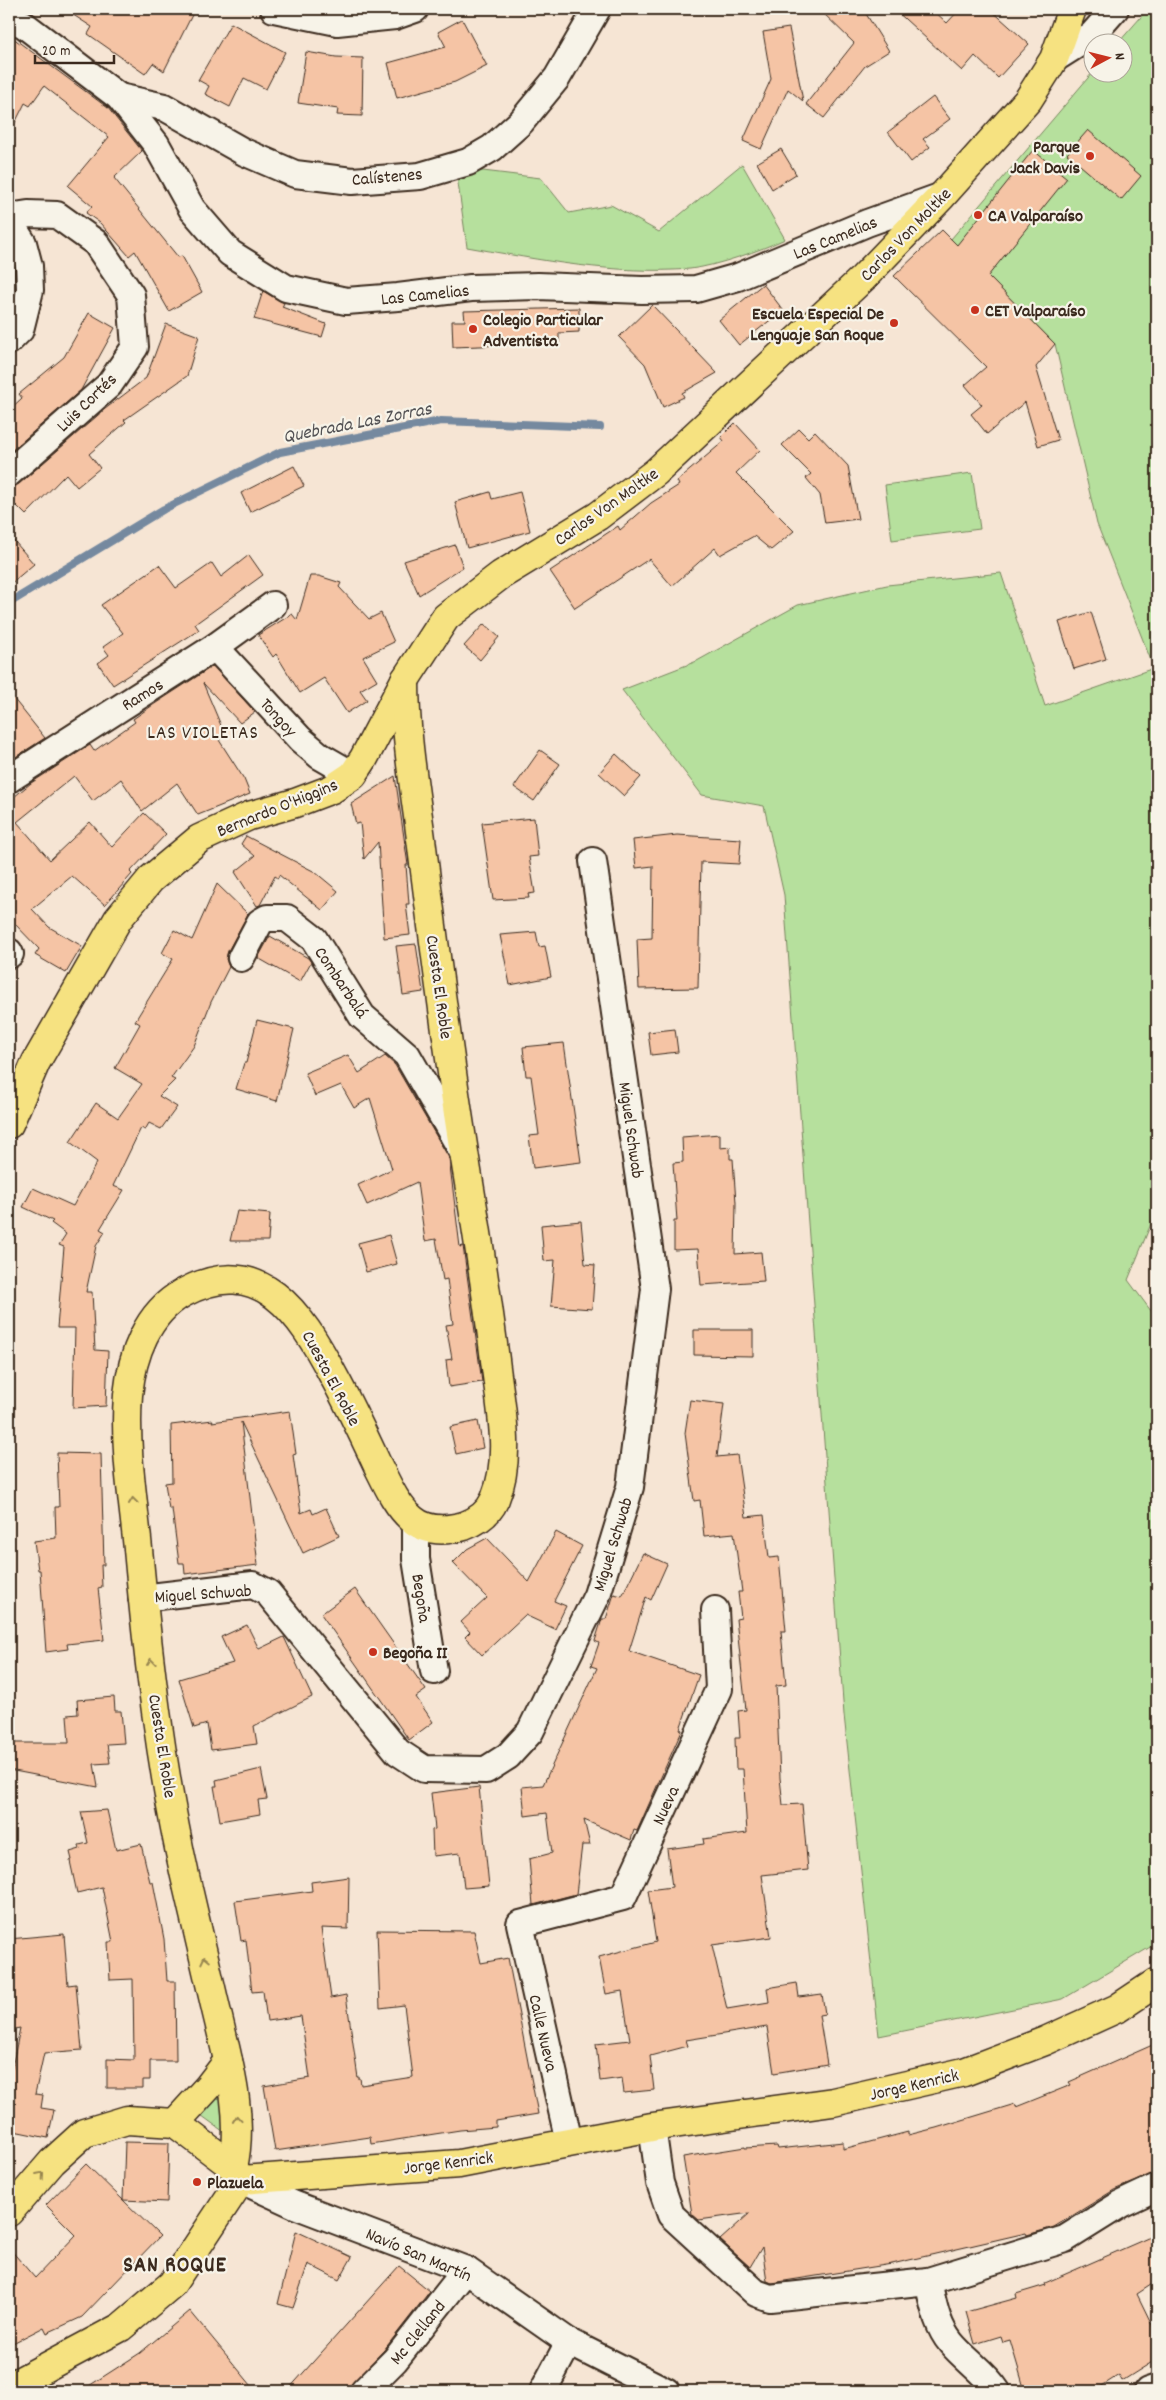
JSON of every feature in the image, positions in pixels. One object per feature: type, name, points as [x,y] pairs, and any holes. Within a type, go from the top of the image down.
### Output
[{"type":"main road","name":"Carlos Von Moltke","points":[[406,680],[446,617],[501,575],[598,516],[656,472],[863,278],[942,196],[1028,100],[1054,59],[1072,9]]},
{"type":"main road","name":"Bernardo O'Higgins","points":[[9,1124],[36,1062],[118,919],[151,879],[199,839],[249,816],[295,803],[332,789],[353,774],[364,758],[406,680]]},
{"type":"main road","name":"Cuesta El Roble","points":[[237,2173],[237,2117],[228,2061],[183,1866],[168,1783],[142,1598],[128,1444],[128,1391],[141,1340],[154,1315],[176,1297],[201,1284],[222,1279],[246,1280],[263,1286],[289,1306],[312,1335],[393,1497],[416,1524],[444,1531],[479,1521],[495,1501],[502,1467],[503,1434],[486,1282],[434,947],[405,721],[406,680]]},
{"type":"main road","name":"Jorge Kenrick","points":[[237,2173],[459,2164],[652,2127],[833,2102],[964,2072],[1045,2041],[1118,2008],[1157,1982]]},
{"type":"main road","points":[[175,2123],[208,2087],[228,2061]]},
{"type":"main road","points":[[9,2212],[52,2162],[84,2133],[127,2120],[175,2123],[237,2173],[172,2284],[121,2327],[9,2387]]},
{"type":"street","points":[[274,9],[337,22],[395,16],[414,9]]},
{"type":"street","name":"Calístenes","points":[[119,97],[164,107],[244,152],[295,174],[352,181],[420,176],[468,162],[492,148],[521,122],[557,78],[598,9]]},
{"type":"street","points":[[1054,59],[1092,35],[1115,9]]},
{"type":"street","name":"Las Camelias","points":[[9,19],[23,24],[119,97],[156,144],[192,209],[230,253],[286,288],[346,301],[471,288],[538,286],[642,290],[696,289],[738,277],[867,223],[942,196]]},
{"type":"street","name":"Luis Cortés","points":[[9,217],[28,214],[57,215],[96,243],[131,295],[135,347],[109,386],[9,473]]},
{"type":"street","points":[[9,221],[23,243],[29,266],[30,290],[20,330],[9,341]]},
{"type":"street","name":"Ramos","points":[[9,779],[215,647],[273,605]]},
{"type":"street","name":"Tongoy","points":[[215,647],[300,739],[320,756],[353,774]]},
{"type":"street","name":"Miguel Schwab","points":[[142,1598],[253,1585],[268,1593],[398,1752],[424,1769],[486,1770],[508,1756],[530,1732],[597,1595],[630,1487],[655,1288],[593,861]]},
{"type":"street","name":"Combarbalá","points":[[241,958],[260,922],[267,918],[288,918],[314,939],[362,1016],[406,1055],[465,1155]]},
{"type":"street","points":[[9,1101],[36,1062]]},
{"type":"street","name":"Begoña","points":[[416,1524],[416,1559],[434,1671]]},
{"type":"street","name":"Nueva","points":[[520,1924],[623,1897],[718,1688],[715,1610]]},
{"type":"street","name":"Calle Nueva","points":[[520,1924],[569,2142]]},
{"type":"street","points":[[652,2127],[660,2183],[671,2215],[756,2293],[770,2298],[928,2281],[1065,2239],[1121,2204],[1157,2186]]},
{"type":"street","name":"Navío San Martín","points":[[237,2173],[295,2205],[466,2270],[569,2342],[666,2391]]},
{"type":"street","name":"Mc Clelland","points":[[364,2391],[395,2360],[466,2270]]},
{"type":"street","points":[[928,2281],[938,2323],[946,2336],[997,2391]]},
{"type":"street","points":[[543,2391],[569,2342]]},
{"type":"street","points":[[1148,2391],[1157,2388]]},
{"type":"green space","points":[[1148,9],[1157,9],[1157,1209],[1128,1280],[1157,1319],[1157,1943],[1063,1999],[879,2036],[844,1715],[784,895],[764,806],[702,795],[622,690],[697,661],[798,605],[887,585],[1001,573],[1045,706],[1154,668],[1097,524],[1055,344],[951,239],[1084,82],[1134,82],[1134,32],[1128,32]]},
{"type":"green space","points":[[742,164],[785,239],[752,253],[726,261],[690,269],[634,270],[578,265],[467,247],[457,176],[483,171],[541,178],[569,213],[611,205],[659,232]]},
{"type":"green space","points":[[972,473],[980,529],[892,540],[885,485]]},
{"type":"green space","points":[[219,2085],[231,2137],[198,2113]]},
{"type":"building","points":[[64,9],[195,9],[164,71],[153,63],[145,74],[88,34],[92,27]]},
{"type":"building","points":[[819,9],[863,9],[889,51],[865,66],[824,118],[806,104],[854,43]]},
{"type":"building","points":[[894,9],[932,9],[947,23],[960,9],[990,9],[1029,44],[998,78],[975,56],[962,71]]},
{"type":"building","points":[[462,19],[487,66],[455,82],[397,98],[388,63],[446,47],[438,32]]},
{"type":"building","points":[[231,23],[285,52],[266,89],[244,78],[230,107],[205,94],[209,86],[198,80]]},
{"type":"building","points":[[789,28],[803,101],[788,89],[761,149],[743,141],[771,79],[763,32]]},
{"type":"building","points":[[9,35],[108,108],[142,151],[114,178],[178,257],[182,256],[202,292],[169,311],[135,251],[129,256],[100,223],[86,213],[92,206],[68,186],[109,137],[44,86],[30,106],[25,103],[9,135]]},
{"type":"building","points":[[306,52],[336,57],[363,58],[362,116],[337,115],[338,109],[298,103]]},
{"type":"building","points":[[933,97],[950,119],[923,139],[930,147],[911,162],[888,132]]},
{"type":"building","points":[[1088,130],[1141,176],[1121,200],[1067,154]]},
{"type":"building","points":[[781,149],[796,174],[772,189],[757,163]]},
{"type":"building","points":[[1033,150],[1067,178],[988,276],[1055,344],[1036,367],[1058,440],[1038,446],[1025,402],[987,434],[971,414],[982,405],[965,385],[986,367],[894,276],[942,230],[957,245]]},
{"type":"building","points":[[763,284],[783,310],[739,345],[719,320]]},
{"type":"building","points":[[263,291],[284,303],[282,307],[326,324],[322,337],[254,319]]},
{"type":"building","points":[[652,305],[717,373],[682,393],[684,397],[663,407],[645,364],[619,337]]},
{"type":"building","points":[[579,308],[579,332],[559,333],[559,343],[453,347],[452,321],[465,321],[464,311]]},
{"type":"building","points":[[89,313],[115,328],[81,390],[9,453],[9,410],[22,398],[19,394],[64,357]]},
{"type":"building","points":[[166,324],[199,336],[187,376],[124,420],[126,422],[89,454],[100,468],[77,487],[66,474],[26,515],[16,505],[9,519],[9,488],[19,484],[105,409],[146,378]]},
{"type":"building","points":[[735,423],[760,450],[736,473],[794,531],[771,550],[754,536],[720,555],[715,548],[672,586],[649,559],[575,608],[550,571],[618,526],[620,530],[651,503],[679,485],[677,481],[724,441],[721,437]]},
{"type":"building","points":[[799,429],[808,438],[815,431],[848,466],[858,519],[825,523],[820,495],[806,478],[811,474],[782,445]]},
{"type":"building","points":[[294,466],[304,486],[250,512],[241,493]]},
{"type":"building","points":[[490,492],[492,499],[520,492],[530,531],[467,548],[455,502]]},
{"type":"building","points":[[9,535],[34,564],[9,585]]},
{"type":"building","points":[[455,545],[463,567],[419,595],[404,561]]},
{"type":"building","points":[[249,555],[263,575],[195,624],[199,630],[113,685],[98,663],[109,655],[103,647],[123,633],[101,605],[159,565],[176,588],[212,563],[221,577]]},
{"type":"building","points":[[310,576],[319,576],[341,583],[339,587],[369,619],[381,613],[394,642],[363,657],[377,680],[360,690],[367,700],[347,713],[324,678],[300,693],[276,654],[273,657],[258,635],[292,614],[297,620]]},
{"type":"building","points":[[1091,612],[1106,659],[1074,669],[1059,622]]},
{"type":"building","points":[[484,624],[499,637],[480,660],[464,646]]},
{"type":"building","points":[[213,666],[255,712],[240,723],[203,683],[225,735],[219,740],[244,779],[250,794],[198,815],[177,783],[142,811],[121,779],[93,801],[74,776],[17,822],[50,860],[90,822],[112,847],[144,813],[166,834],[130,872],[132,874],[105,905],[72,876],[32,909],[49,927],[82,946],[66,973],[35,955],[39,949],[14,923],[9,927],[9,801],[31,783],[90,745],[94,751],[135,722],[133,719]]},
{"type":"building","points":[[9,693],[45,738],[14,758],[9,751]]},
{"type":"building","points":[[540,750],[560,764],[534,801],[514,787]]},
{"type":"building","points":[[616,754],[641,777],[624,796],[599,773]]},
{"type":"building","points":[[395,776],[408,865],[406,865],[409,904],[406,904],[410,935],[384,938],[378,842],[364,859],[360,823],[356,824],[351,804]]},
{"type":"building","points":[[534,818],[538,856],[529,857],[535,893],[528,894],[529,898],[493,900],[482,823]]},
{"type":"building","points":[[677,835],[741,839],[739,864],[701,862],[698,988],[639,989],[637,939],[652,938],[653,866],[636,868],[633,840]]},
{"type":"building","points":[[246,836],[315,872],[338,891],[322,910],[279,875],[278,878],[275,876],[260,905],[257,906],[235,872],[255,856],[241,844]]},
{"type":"building","points":[[217,884],[248,914],[228,951],[226,959],[229,967],[211,1002],[194,1046],[171,1078],[175,1080],[159,1096],[177,1107],[161,1129],[149,1123],[145,1130],[141,1128],[113,1186],[124,1190],[100,1229],[105,1232],[96,1246],[86,1292],[92,1292],[95,1350],[108,1351],[106,1406],[73,1408],[75,1328],[57,1328],[64,1247],[59,1245],[66,1234],[51,1223],[53,1221],[23,1207],[33,1188],[73,1206],[97,1162],[70,1142],[96,1103],[118,1118],[142,1084],[115,1068],[140,1024],[135,1021],[173,959],[162,953],[174,930],[192,940]]},
{"type":"building","points":[[536,932],[539,947],[545,946],[551,977],[510,985],[500,935]]},
{"type":"building","points":[[270,936],[308,958],[311,962],[300,982],[258,958]]},
{"type":"building","points":[[416,944],[423,992],[403,995],[396,946]]},
{"type":"building","points":[[257,1020],[294,1029],[277,1101],[236,1089],[244,1063],[246,1063]]},
{"type":"building","points":[[675,1029],[678,1052],[651,1055],[648,1032]]},
{"type":"building","points":[[564,1043],[581,1162],[533,1168],[529,1136],[539,1135],[531,1076],[526,1076],[523,1047]]},
{"type":"building","points":[[348,1055],[359,1073],[385,1056],[395,1065],[449,1158],[460,1247],[463,1246],[482,1382],[449,1387],[446,1360],[452,1359],[446,1325],[453,1324],[447,1279],[443,1280],[436,1239],[425,1241],[417,1182],[367,1205],[358,1185],[392,1169],[370,1098],[354,1108],[341,1085],[315,1096],[305,1073]]},
{"type":"building","points":[[720,1134],[720,1148],[730,1147],[730,1159],[733,1159],[736,1203],[735,1254],[761,1252],[764,1281],[701,1285],[698,1249],[674,1250],[674,1221],[677,1221],[673,1163],[683,1162],[682,1137]]},
{"type":"building","points":[[237,1211],[270,1214],[268,1241],[230,1241]]},
{"type":"building","points":[[581,1221],[585,1264],[595,1265],[592,1309],[551,1306],[555,1260],[544,1261],[541,1225]]},
{"type":"building","points":[[389,1235],[397,1264],[366,1272],[358,1243]]},
{"type":"building","points":[[694,1330],[753,1330],[753,1356],[694,1355]]},
{"type":"building","points":[[690,1400],[724,1404],[717,1457],[737,1455],[746,1517],[764,1515],[769,1558],[779,1557],[786,1631],[781,1631],[786,1685],[776,1686],[780,1778],[783,1805],[802,1804],[808,1870],[762,1875],[771,1937],[712,1945],[727,2009],[769,2002],[767,1988],[797,1983],[799,1997],[822,1994],[825,2014],[819,2015],[827,2064],[774,2073],[767,2027],[686,2040],[688,2046],[650,2056],[654,2090],[624,2093],[622,2078],[600,2081],[596,2044],[630,2040],[622,1991],[606,1994],[599,1957],[656,1942],[648,1890],[672,1887],[667,1849],[704,1844],[703,1839],[747,1833],[743,1769],[736,1769],[735,1738],[740,1738],[738,1711],[746,1710],[736,1619],[741,1618],[738,1592],[742,1592],[734,1533],[704,1536],[700,1500],[694,1501],[685,1433]]},
{"type":"building","points":[[290,1411],[296,1454],[293,1455],[301,1513],[311,1509],[313,1514],[326,1508],[339,1536],[303,1553],[241,1422],[258,1565],[185,1574],[184,1563],[179,1563],[172,1509],[169,1509],[165,1483],[172,1482],[171,1425],[213,1420],[212,1422]]},
{"type":"building","points":[[478,1421],[483,1448],[456,1454],[450,1427]]},
{"type":"building","points":[[57,1453],[101,1454],[104,1565],[101,1565],[102,1587],[98,1588],[104,1640],[67,1644],[68,1649],[46,1652],[40,1570],[38,1570],[34,1541],[56,1538],[55,1507],[59,1507]]},
{"type":"building","points":[[556,1532],[582,1546],[554,1601],[566,1606],[555,1629],[525,1615],[482,1655],[465,1637],[470,1632],[461,1622],[487,1598],[453,1563],[467,1549],[487,1538],[529,1582]]},
{"type":"building","points":[[643,1553],[667,1564],[651,1600],[646,1597],[629,1651],[699,1675],[680,1729],[682,1730],[637,1831],[634,1830],[631,1840],[584,1820],[590,1845],[582,1845],[576,1894],[533,1905],[529,1859],[552,1853],[547,1813],[525,1816],[522,1787],[543,1785],[597,1668],[591,1666],[599,1643],[595,1641],[602,1619],[606,1619],[614,1594],[622,1596]]},
{"type":"building","name":"Begoña II","points":[[355,1589],[426,1690],[416,1697],[433,1722],[409,1740],[321,1614]]},
{"type":"building","points":[[247,1625],[259,1649],[284,1637],[312,1697],[254,1726],[257,1744],[211,1750],[207,1724],[194,1728],[179,1679],[233,1663],[221,1637]]},
{"type":"building","points":[[114,1697],[115,1711],[121,1711],[124,1743],[107,1744],[110,1763],[94,1764],[98,1787],[9,1770],[9,1743],[69,1743],[67,1715],[78,1714],[77,1700]]},
{"type":"building","points":[[261,1769],[267,1799],[258,1800],[260,1814],[220,1821],[214,1786],[217,1786],[216,1780]]},
{"type":"building","points":[[479,1787],[489,1886],[464,1888],[460,1853],[433,1856],[432,1830],[435,1829],[431,1793]]},
{"type":"building","points":[[107,1810],[116,1850],[141,1844],[150,1882],[153,1882],[164,1939],[167,1981],[175,1981],[176,2061],[150,2061],[150,2080],[143,2080],[143,2088],[107,2088],[107,2059],[134,2060],[133,1979],[110,1980],[108,1942],[113,1942],[102,1887],[77,1893],[70,1861],[72,1860],[70,1852],[80,1849],[79,1845],[88,1843],[81,1812]]},
{"type":"building","points":[[349,1877],[348,1929],[321,1928],[331,1998],[346,1995],[358,2078],[360,2078],[361,2085],[413,2077],[404,2005],[380,2008],[377,1930],[474,1931],[481,1963],[508,1958],[538,2114],[496,2121],[496,2127],[460,2130],[371,2144],[370,2137],[275,2151],[264,2086],[310,2078],[301,2016],[267,2021],[263,1991],[252,1992],[246,1940],[241,1941],[235,1901],[312,1891],[311,1882]]},
{"type":"building","points":[[64,1934],[68,1985],[76,1984],[82,2050],[44,2053],[35,2094],[43,2095],[41,2108],[54,2110],[48,2138],[9,2130],[9,2083],[20,2028],[9,2030],[9,1939]]},
{"type":"building","points":[[1157,2043],[1157,2172],[1114,2190],[1054,2227],[1027,2235],[1026,2233],[892,2264],[772,2283],[767,2281],[762,2247],[750,2267],[720,2240],[750,2213],[699,2220],[692,2214],[683,2157],[745,2147],[777,2146],[778,2149],[843,2142],[843,2149],[908,2132],[908,2135],[1015,2104],[1016,2107],[1071,2085],[1069,2082]]},
{"type":"building","points":[[125,2142],[169,2143],[167,2202],[123,2200]]},
{"type":"building","points":[[86,2164],[160,2236],[82,2317],[47,2333],[44,2327],[9,2345],[9,2248],[35,2278],[76,2235],[46,2205]]},
{"type":"building","points":[[296,2231],[352,2257],[339,2280],[308,2264],[293,2308],[278,2304]]},
{"type":"building","points":[[1157,2234],[1157,2281],[1137,2294],[1157,2335],[1157,2359],[1122,2381],[1119,2375],[1094,2391],[1025,2391],[1010,2340],[1003,2342],[1001,2336],[975,2344],[966,2312],[1017,2298],[1016,2294],[1046,2285],[1045,2283]]},
{"type":"building","points":[[399,2266],[430,2291],[384,2350],[345,2391],[287,2391]]},
{"type":"building","points":[[190,2311],[256,2391],[81,2391],[140,2353]]},
{"type":"waterway","name":"Quebrada Las Zorras","points":[[9,603],[164,509],[280,452],[441,421],[600,427]]},
{"type":"place","name":"Parque Jack Davis","points":[[1090,156]]},
{"type":"place","name":"CA Valparaíso","points":[[978,215]]},
{"type":"place","name":"CET Valparaíso","points":[[975,310]]},
{"type":"place","name":"Escuela Especial De Lenguaje San Roque","points":[[894,323]]},
{"type":"place","name":"Colegio Particular Adventista","points":[[473,329]]},
{"type":"place","name":"Begoña II","points":[[373,1652]]},
{"type":"place","name":"Plazuela","points":[[197,2182]]},
{"type":"district","name":"LAS VIOLETAS","points":[[203,731]]},
{"type":"district","name":"SAN ROQUE","points":[[175,2263]]}]
